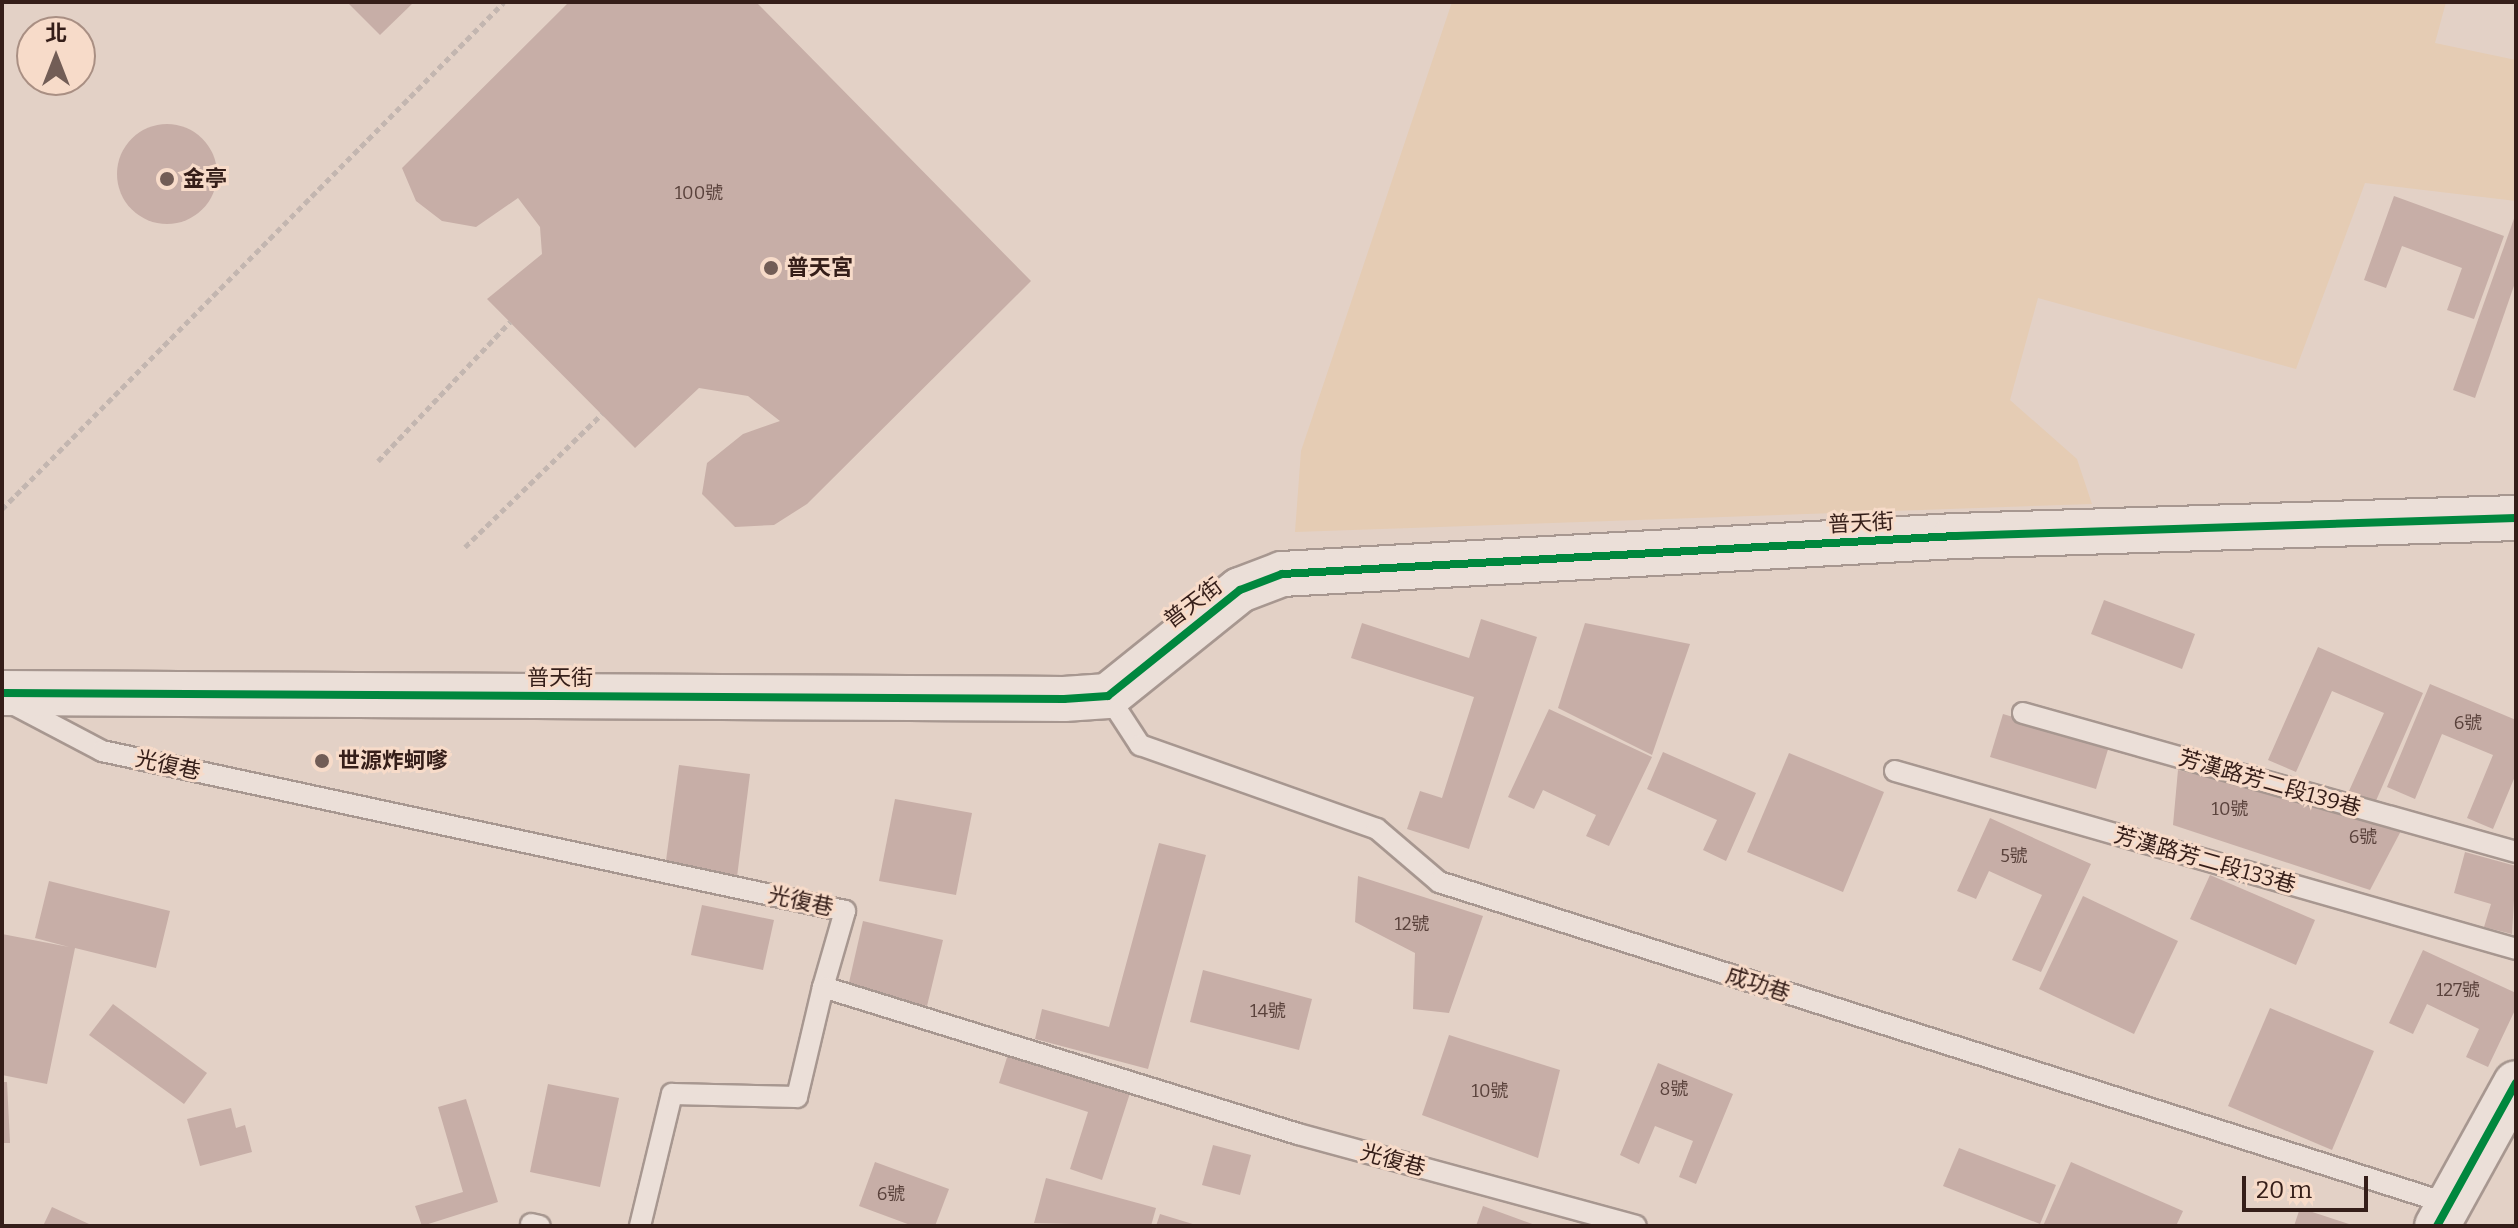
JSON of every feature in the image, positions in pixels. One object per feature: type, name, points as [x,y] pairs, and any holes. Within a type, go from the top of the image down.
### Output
[{"type":"street","name":"普天街","points":[[2,696],[1108,696],[1240,590],[1282,574],[1956,536],[2516,518]]},
{"type":"street","points":[[2443,1215],[2516,1083]]},
{"type":"lane","name":"光復巷","points":[[2,696],[102,751],[845,911],[823,987],[1298,1134],[1636,1226]]},
{"type":"lane","name":"成功巷","points":[[1108,696],[1140,745],[1377,829],[1439,882],[2443,1215]]},
{"type":"lane","name":"芳漢路芳二段139巷","points":[[2023,713],[2516,852]]},
{"type":"lane","name":"芳漢路芳二段133巷","points":[[1895,771],[2516,949]]},
{"type":"lane","points":[[642,1225],[672,1094],[797,1097],[823,987]]},
{"type":"path","points":[[2,509],[504,2]]},
{"type":"path","points":[[378,461],[510,322]]},
{"type":"path","points":[[465,547],[602,414]]},
{"type":"shaded area","points":[[1452,2],[2446,2],[2435,43],[2516,60],[2516,201],[2365,183],[2296,369],[2038,298],[2010,400],[2077,459],[2092,504],[1295,532],[1301,451]]},
{"type":"building","points":[[347,2],[414,2],[380,35]]},
{"type":"building","name":"普天宮","points":[[569,2],[756,2],[1031,281],[807,504],[774,525],[735,527],[702,494],[707,463],[743,434],[780,421],[748,396],[699,388],[635,448],[487,299],[542,254],[540,227],[518,198],[476,227],[442,221],[416,201],[402,168]]},
{"type":"building","name":"金亭","points":[[167,124],[186,128],[202,139],[213,155],[217,174],[213,193],[202,209],[186,220],[167,224],[148,220],[132,209],[121,193],[117,174],[121,155],[132,139],[148,128]]},
{"type":"building","points":[[2394,196],[2504,236],[2474,319],[2447,310],[2462,268],[2402,246],[2386,288],[2364,280]]},
{"type":"building","points":[[2516,213],[2516,280],[2475,398],[2453,390]]},
{"type":"building","points":[[2104,600],[2195,634],[2182,669],[2091,634]]},
{"type":"building","points":[[1481,619],[1537,637],[1469,849],[1407,829],[1420,791],[1442,798],[1474,697],[1351,658],[1362,623],[1469,658]]},
{"type":"building","points":[[1585,623],[1690,644],[1652,755],[1558,708]]},
{"type":"building","points":[[2318,647],[2423,693],[2375,803],[2349,791],[2384,713],[2332,691],[2296,772],[2268,760]]},
{"type":"building","points":[[2430,684],[2516,720],[2516,774],[2493,829],[2467,818],[2493,755],[2442,734],[2415,799],[2387,787]]},
{"type":"building","points":[[1549,709],[1652,757],[1609,846],[1586,836],[1596,815],[1543,790],[1534,809],[1508,797]]},
{"type":"building","points":[[2003,714],[2109,746],[2096,789],[1990,757]]},
{"type":"building","points":[[1663,752],[1756,793],[1726,861],[1703,850],[1717,820],[1647,789]]},
{"type":"building","points":[[1789,753],[1884,792],[1843,892],[1747,852]]},
{"type":"building","points":[[679,765],[750,774],[737,877],[665,868]]},
{"type":"building","points":[[2178,770],[2403,827],[2370,890],[2173,825]]},
{"type":"building","points":[[895,799],[972,813],[956,895],[879,881]]},
{"type":"building","points":[[1990,818],[2091,864],[2041,972],[2012,960],[2042,895],[1989,871],[1976,899],[1957,891]]},
{"type":"building","points":[[1159,843],[1206,855],[1148,1069],[1035,1039],[1042,1009],[1109,1027]]},
{"type":"building","points":[[2465,852],[2516,866],[2512,934],[2484,927],[2491,904],[2454,893]]},
{"type":"building","points":[[2210,875],[2315,920],[2296,965],[2190,919]]},
{"type":"building","points":[[1358,876],[1483,916],[1449,1013],[1413,1009],[1415,953],[1355,922]]},
{"type":"building","points":[[49,881],[170,911],[156,968],[75,948],[47,1084],[2,1075],[2,934],[69,947],[35,938]]},
{"type":"building","points":[[2083,896],[2178,941],[2134,1034],[2039,989]]},
{"type":"building","points":[[702,905],[774,920],[763,970],[691,955]]},
{"type":"building","points":[[863,921],[943,940],[927,1006],[848,987]]},
{"type":"building","points":[[2423,950],[2516,993],[2516,1008],[2488,1067],[2466,1057],[2479,1029],[2427,1004],[2413,1034],[2389,1023]]},
{"type":"building","points":[[1203,970],[1312,999],[1299,1050],[1190,1022]]},
{"type":"building","points":[[113,1004],[207,1073],[184,1104],[89,1035]]},
{"type":"building","points":[[2270,1008],[2374,1051],[2332,1150],[2228,1106]]},
{"type":"building","points":[[1449,1035],[1560,1070],[1538,1158],[1422,1115]]},
{"type":"building","points":[[1009,1051],[1131,1090],[1102,1180],[1070,1169],[1088,1112],[999,1083]]},
{"type":"building","points":[[1658,1063],[1733,1094],[1696,1184],[1679,1177],[1693,1141],[1655,1126],[1639,1164],[1620,1155]]},
{"type":"building","points":[[2,1082],[7,1082],[10,1143],[2,1143]]},
{"type":"building","points":[[548,1084],[619,1098],[600,1187],[530,1172]]},
{"type":"building","points":[[466,1099],[498,1202],[422,1226],[415,1206],[463,1192],[438,1107]]},
{"type":"building","points":[[231,1108],[236,1128],[245,1125],[252,1152],[200,1166],[187,1119]]},
{"type":"building","points":[[1213,1145],[1251,1155],[1240,1195],[1202,1185]]},
{"type":"building","points":[[1959,1148],[2056,1185],[2040,1224],[1943,1186]]},
{"type":"building","points":[[875,1162],[949,1189],[935,1226],[913,1226],[859,1206]]},
{"type":"building","points":[[2071,1162],[2183,1211],[2176,1226],[2043,1226]]},
{"type":"building","points":[[1046,1178],[1156,1208],[1151,1226],[1034,1223]]},
{"type":"building","points":[[1483,1206],[1538,1226],[1476,1226]]},
{"type":"building","points":[[52,1207],[89,1224],[43,1226]]},
{"type":"building","points":[[2300,1208],[2352,1225],[2294,1226]]},
{"type":"building","points":[[1160,1214],[1196,1225],[1196,1226],[1156,1226]]},
{"type":"cycle path","points":[[2,693],[1064,699],[1108,696],[1240,590],[1282,574],[1956,536],[2516,518]]},
{"type":"cycle path","points":[[2437,1226],[2516,1083]]},
{"type":"place","name":"金亭","points":[[167,179]]},
{"type":"place","name":"普天宮","points":[[771,268]]},
{"type":"place","name":"世源炸蚵嗲","points":[[322,761]]}]
